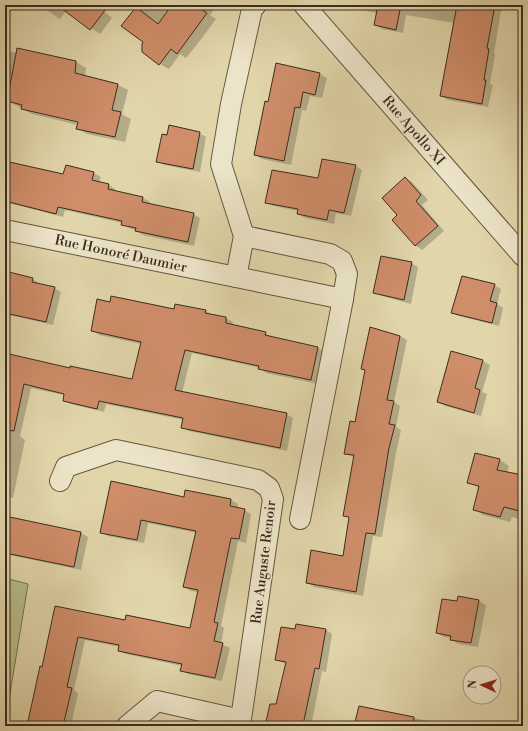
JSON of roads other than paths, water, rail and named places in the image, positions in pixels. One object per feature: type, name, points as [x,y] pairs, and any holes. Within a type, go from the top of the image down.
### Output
[{"type":"street","points":[[236,277],[244,236],[222,164],[232,104],[250,16],[252,9],[256,5]]},
{"type":"street","name":"Rue Apollo XI","points":[[304,5],[523,256]]},
{"type":"street","name":"Rue Honoré Daumier","points":[[5,230],[343,299]]},
{"type":"street","points":[[244,236],[330,254],[342,261],[347,274],[300,519]]},
{"type":"street","name":"Rue Auguste Renoir","points":[[60,481],[66,466],[116,450],[258,480],[269,488],[274,499],[240,723],[157,701],[127,726]]}]
